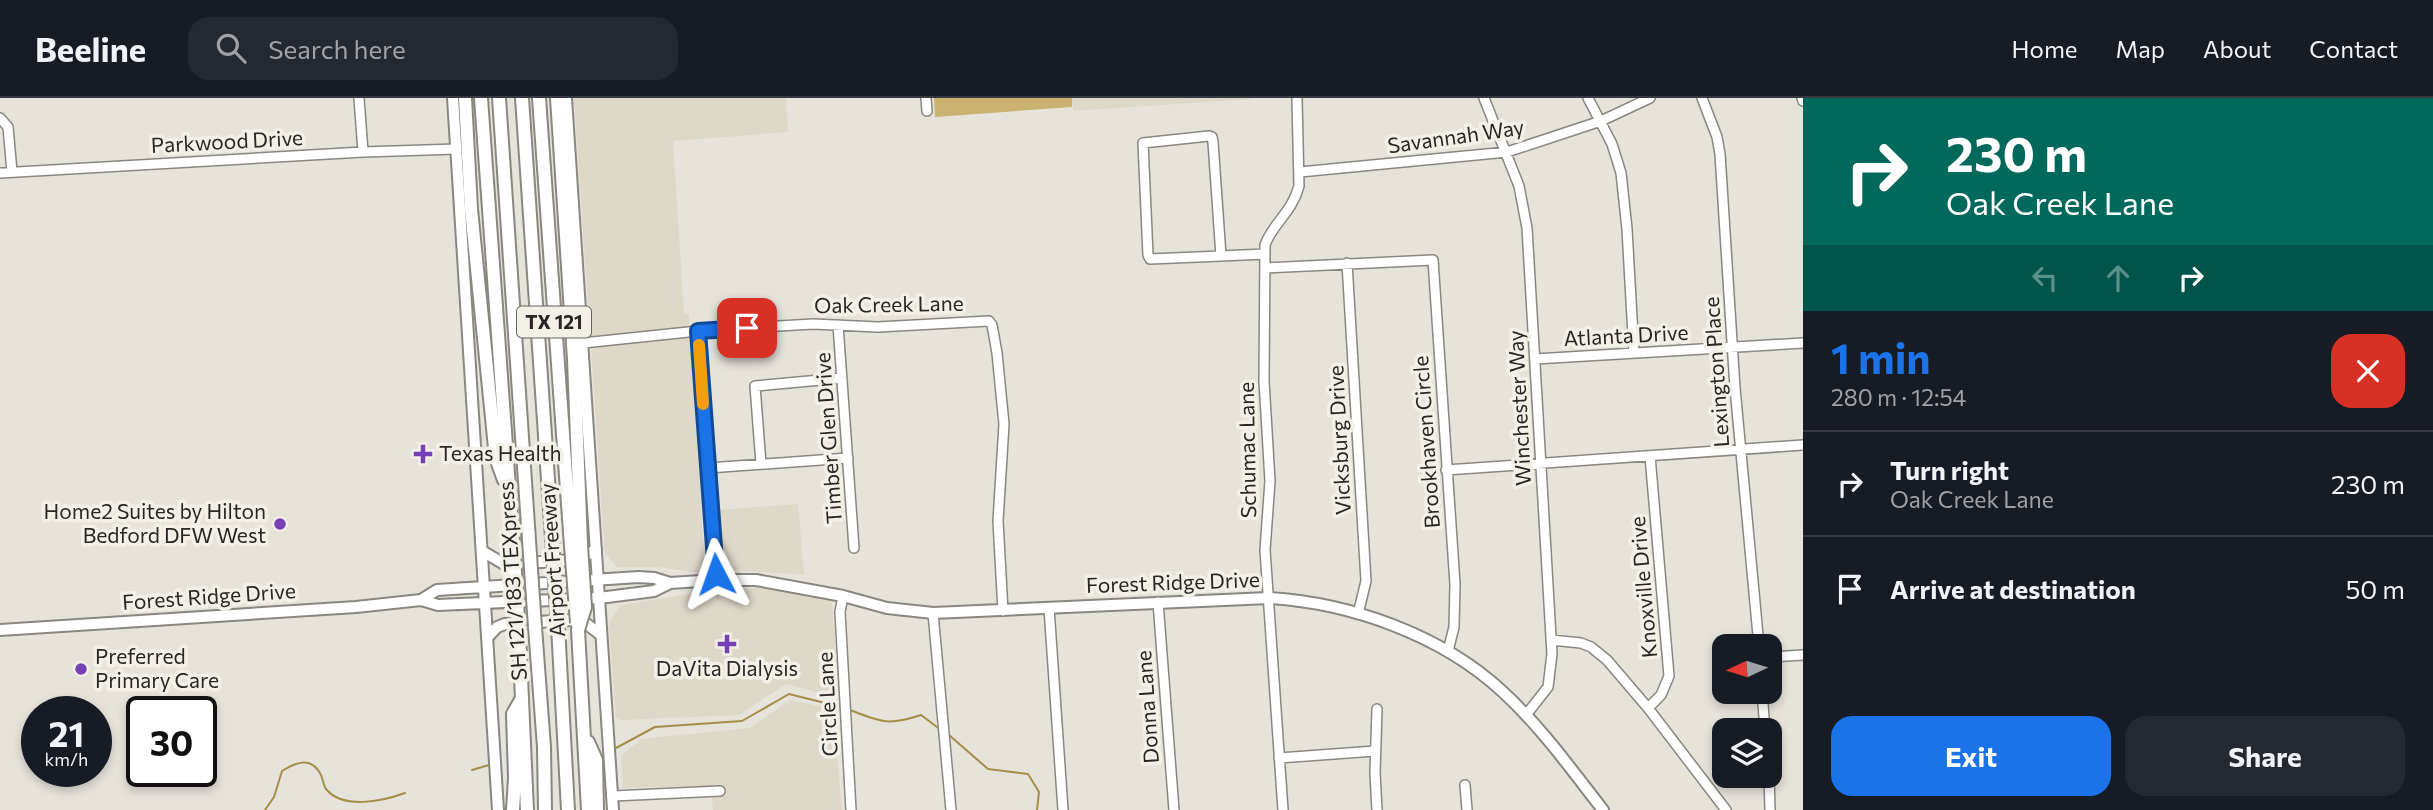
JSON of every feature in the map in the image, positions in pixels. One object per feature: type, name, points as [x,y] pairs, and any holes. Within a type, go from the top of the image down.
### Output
[{"type":"highway","points":[[465,98],[474,242],[496,458],[509,494]]},
{"type":"highway","name":"Airport Freeway","points":[[481,98],[519,633],[527,810]]},
{"type":"highway","name":"SH 121/183 TEXpress","points":[[499,98],[544,747],[545,810]]},
{"type":"highway","name":"SH 121/183 TEXpress","points":[[522,98],[568,810]]},
{"type":"highway","name":"Airport Freeway","points":[[539,98],[576,546],[588,810]]},
{"type":"highway","points":[[557,98],[574,359],[576,546]]},
{"type":"highway","points":[[513,810],[513,714],[523,698]]},
{"type":"highway","points":[[584,734],[596,760],[597,810]]},
{"type":"main road","points":[[453,98],[498,810]]},
{"type":"main road","name":"Airport Freeway","points":[[566,98],[613,810]]},
{"type":"main road","points":[[482,551],[504,564],[579,560],[596,549]]},
{"type":"main road","name":"Forest Ridge Drive","points":[[421,600],[437,590],[597,579],[654,578],[670,583],[766,581],[843,596],[887,608],[933,613],[1269,598],[1315,604],[1397,627],[1448,651],[1483,675],[1526,715],[1603,810]]},
{"type":"main road","name":"Forest Ridge Drive","points":[[0,630],[356,607],[421,600],[438,605],[599,598],[654,591],[670,583]]},
{"type":"main road","points":[[487,638],[505,624],[572,620],[588,625],[601,635]]},
{"type":"street","points":[[359,98],[363,152]]},
{"type":"street","points":[[926,98],[927,111]]},
{"type":"street","name":"Schumac Lane","points":[[1283,810],[1265,550],[1270,481],[1264,381],[1265,254],[1267,239],[1286,216],[1297,196],[1300,172],[1297,98]]},
{"type":"street","name":"Winchester Way","points":[[1484,98],[1507,152],[1524,204],[1535,359],[1551,672],[1548,687],[1526,715]]},
{"type":"street","points":[[1588,98],[1612,145],[1621,173],[1634,353]]},
{"type":"street","name":"Savannah Way","points":[[1300,172],[1507,152],[1601,121],[1650,98]]},
{"type":"street","name":"Lexington Place","points":[[1702,98],[1717,136],[1720,154],[1732,348],[1758,634]]},
{"type":"street","points":[[0,118],[8,127],[12,172]]},
{"type":"street","points":[[1221,256],[1212,137],[1145,142],[1142,146],[1150,259],[1221,256],[1265,254]]},
{"type":"street","name":"Parkwood Drive","points":[[0,173],[457,149]]},
{"type":"street","name":"Brookhaven Circle","points":[[1347,263],[1430,259],[1433,263],[1455,584],[1454,619],[1448,651]]},
{"type":"street","points":[[1265,268],[1347,263]]},
{"type":"street","name":"Vicksburg Drive","points":[[1347,263],[1366,581],[1358,614]]},
{"type":"street","name":"Oak Creek Lane","points":[[583,343],[698,331],[813,324],[878,327],[983,321],[992,325],[1004,424],[998,521],[1003,611]]},
{"type":"street","name":"Timber Glen Drive","points":[[838,325],[854,548]]},
{"type":"street","points":[[698,331],[716,580]]},
{"type":"street","name":"Atlanta Drive","points":[[1535,359],[1803,343]]},
{"type":"street","points":[[761,464],[755,386],[842,378]]},
{"type":"street","points":[[1446,470],[1803,445]]},
{"type":"street","name":"Knoxville Drive","points":[[1648,708],[1661,695],[1670,676],[1650,456]]},
{"type":"street","points":[[708,468],[848,458]]},
{"type":"street","name":"Circle Lane","points":[[843,596],[840,612],[851,810]]},
{"type":"street","name":"Donna Lane","points":[[1158,602],[1174,810]]},
{"type":"street","points":[[1049,608],[1063,810]]},
{"type":"street","points":[[933,613],[951,810]]},
{"type":"street","points":[[1551,640],[1570,640],[1591,647],[1607,660],[1648,708],[1726,810]]},
{"type":"street","points":[[1782,656],[1803,655]]},
{"type":"street","points":[[1377,709],[1377,810]]},
{"type":"street","points":[[1279,758],[1375,751]]},
{"type":"street","points":[[1465,785],[1467,810]]},
{"type":"street","points":[[1769,788],[1770,810]]},
{"type":"street","points":[[613,796],[720,792]]},
{"type":"shaded area","points":[[574,98],[786,98],[788,132],[673,141],[684,314],[689,314],[705,574],[658,567],[617,567],[605,554]]},
{"type":"shaded area","points":[[934,98],[1072,98],[1072,107],[935,117]]},
{"type":"shaded area","points":[[1072,98],[1251,98],[1251,99],[1073,111]]},
{"type":"shaded area","points":[[798,504],[804,575],[722,569],[718,510]]},
{"type":"shaded area","points":[[757,588],[800,593],[832,602],[839,698],[786,684],[739,715],[621,720],[616,718],[609,623],[621,605],[715,590]]},
{"type":"shaded area","points":[[790,700],[833,709],[842,810],[713,810],[711,786],[623,788],[621,756],[641,739],[750,728]]},
{"type":"waterway","points":[[616,748],[655,727],[742,721],[789,694],[841,707]]},
{"type":"waterway","points":[[850,710],[885,721],[900,721],[921,715],[941,730]]},
{"type":"waterway","points":[[949,735],[988,769],[1028,774],[1039,792],[1037,810]]},
{"type":"waterway","points":[[265,810],[274,797],[282,771],[302,763],[312,764],[321,775],[326,789],[342,800],[375,801],[405,793]]},
{"type":"waterway","points":[[472,770],[489,765]]},
{"type":"slow traffic","points":[[699,345],[703,404]]},
{"type":"place","name":"Texas Health","points":[[423,454]]},
{"type":"place","name":"Home2 Suites by Hilton Bedford DFW West","points":[[280,524]]},
{"type":"place","name":"DaVita Dialysis","points":[[727,644]]},
{"type":"place","name":"Preferred Primary Care","points":[[81,669]]},
{"type":"route","points":[[716,574],[698,331],[747,328]]}]
